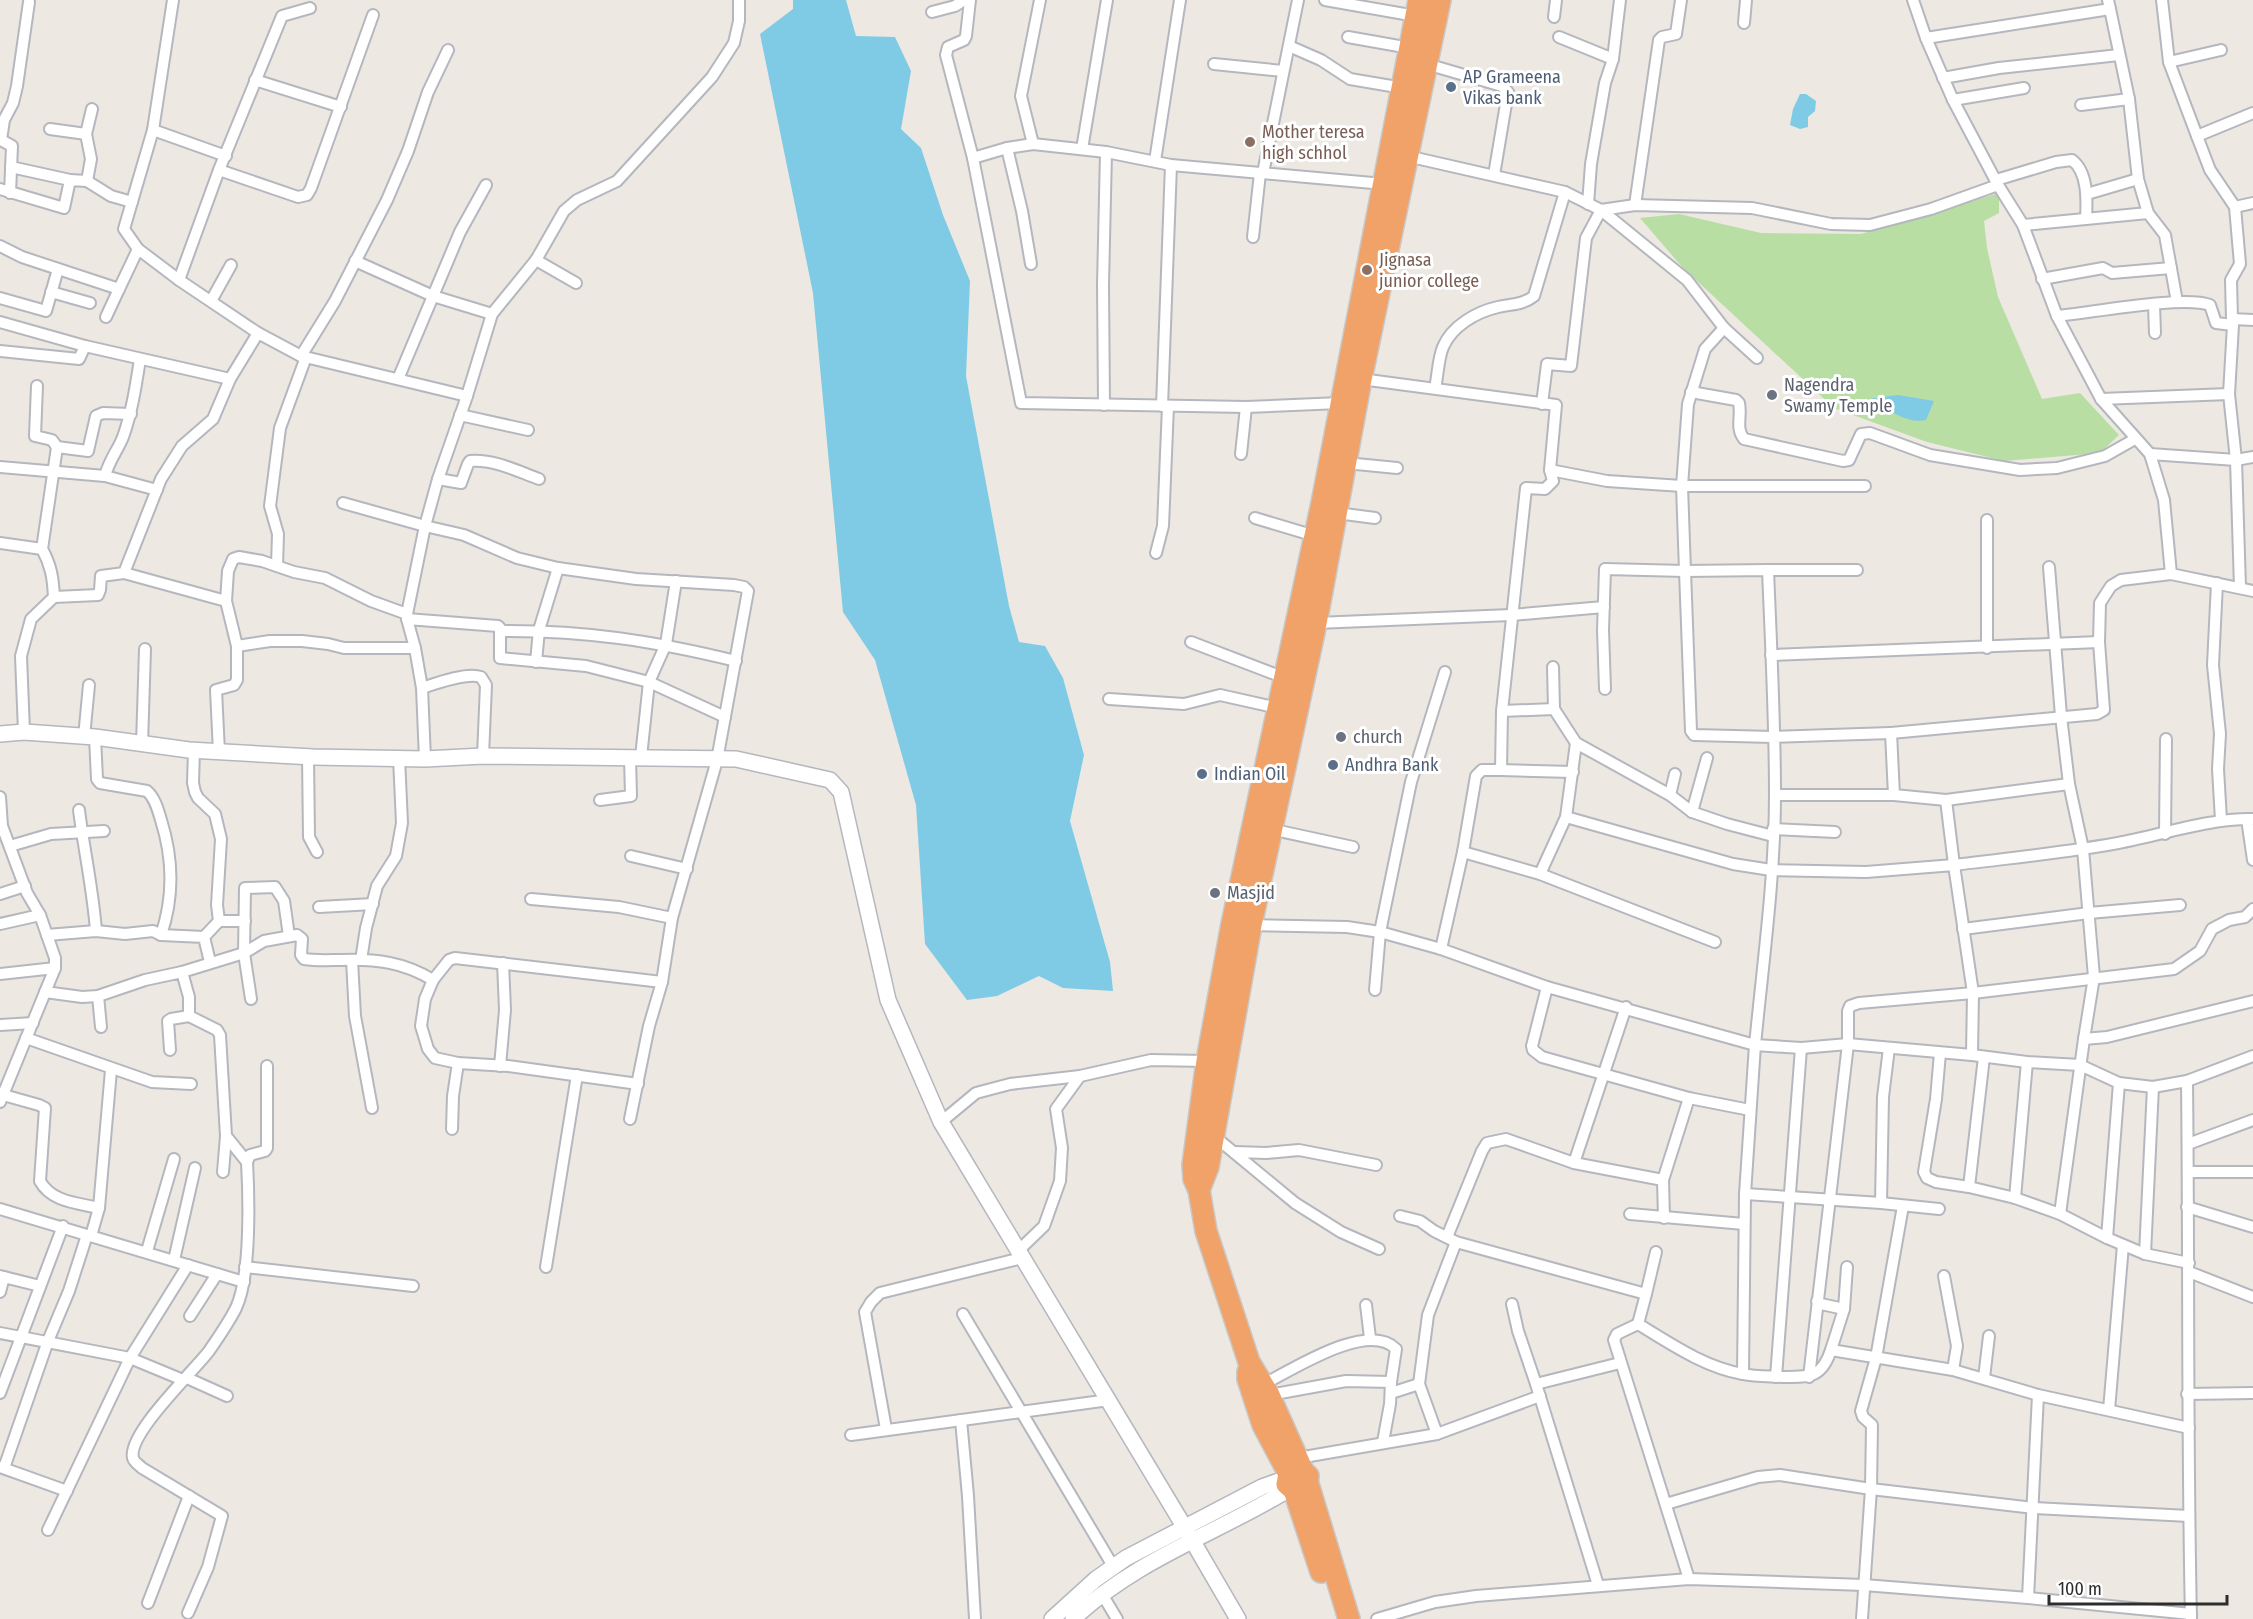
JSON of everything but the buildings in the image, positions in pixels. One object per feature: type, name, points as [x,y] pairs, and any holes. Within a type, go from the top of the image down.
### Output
[{"type":"highway","points":[[1349,1619],[1295,1478],[1266,1390],[1249,1362],[1206,1231],[1193,1165],[1207,1061],[1270,828],[1316,623],[1361,379],[1384,184],[1402,88],[1440,0]]},
{"type":"highway","points":[[1199,1190],[1208,1167],[1214,1136],[1242,925],[1278,708],[1315,536],[1340,403],[1407,156],[1417,8]]},
{"type":"highway","points":[[1249,1362],[1248,1379],[1263,1425],[1295,1478],[1334,1619]]},
{"type":"street","points":[[173,0],[153,130],[124,229],[138,249],[179,280],[258,333],[304,356],[467,396]]},
{"type":"street","points":[[425,759],[422,688],[407,617],[425,526],[438,479],[492,314],[536,260],[564,211],[577,200],[617,181],[712,78],[734,43],[740,21],[739,0]]},
{"type":"street","points":[[932,12],[955,6],[964,0]]},
{"type":"street","points":[[970,0],[966,36],[964,40],[948,47],[946,55],[973,158],[1021,403],[1246,407],[1340,403]]},
{"type":"street","points":[[1034,144],[1021,96],[1040,0]]},
{"type":"street","points":[[1082,149],[1107,0]]},
{"type":"street","points":[[1155,161],[1180,0]]},
{"type":"street","points":[[1253,237],[1261,173],[1298,0]]},
{"type":"street","points":[[1325,0],[1417,8]]},
{"type":"street","points":[[1554,17],[1556,0]]},
{"type":"street","points":[[1588,204],[1591,164],[1605,84],[1613,59],[1620,0]]},
{"type":"street","points":[[1635,205],[1659,40],[1662,37],[1676,34],[1681,0]]},
{"type":"street","points":[[1744,23],[1746,0]]},
{"type":"street","points":[[1913,0],[1942,78],[1997,182],[2023,225],[2057,316],[2102,399],[2150,454],[2164,500],[2172,574]]},
{"type":"street","points":[[2162,0],[2169,62],[2210,170],[2235,207],[2240,264],[2231,280],[2229,394],[2236,460],[2240,588]]},
{"type":"street","points":[[29,2],[17,86],[13,103],[4,120],[1,140],[12,146],[11,167],[5,191],[64,208],[70,180]]},
{"type":"street","points":[[1926,38],[2109,4],[2129,99],[2138,179],[2148,213],[2164,235],[2178,302]]},
{"type":"street","points":[[179,280],[219,170],[282,16],[310,8]]},
{"type":"street","points":[[219,170],[298,197],[304,197],[311,188],[372,15]]},
{"type":"street","points":[[1348,37],[1502,86],[1508,92],[1494,175]]},
{"type":"street","points":[[1559,37],[1613,59]]},
{"type":"street","points":[[1288,46],[1321,60],[1350,79],[1402,88]]},
{"type":"street","points":[[277,566],[279,534],[270,506],[280,428],[304,356],[335,301],[391,190],[408,151],[428,92],[448,50]]},
{"type":"street","points":[[2169,62],[2220,50]]},
{"type":"street","points":[[1942,78],[2000,68],[2119,55]]},
{"type":"street","points":[[1214,64],[1283,71]]},
{"type":"street","points":[[255,80],[341,107]]},
{"type":"street","points":[[1953,100],[2024,88]]},
{"type":"street","points":[[2081,105],[2129,99]]},
{"type":"street","points":[[87,181],[91,159],[86,134],[92,109]]},
{"type":"street","points":[[2197,136],[2253,113]]},
{"type":"street","points":[[50,129],[86,134]]},
{"type":"street","points":[[153,130],[226,156]]},
{"type":"street","points":[[973,158],[1007,148],[1034,144],[1106,152],[1171,165],[1384,184]]},
{"type":"street","points":[[1007,148],[1022,210],[1031,264]]},
{"type":"street","points":[[1104,405],[1103,285],[1106,152]]},
{"type":"street","points":[[1407,156],[1565,192],[1601,210],[1686,280],[1724,328],[1756,358]]},
{"type":"street","points":[[1601,210],[1635,205],[1752,208],[1832,224],[1870,225],[1931,209],[1997,182],[2056,162],[2072,160],[2078,165],[2087,194],[2086,219]]},
{"type":"street","points":[[1156,553],[1162,526],[1168,406],[1171,165]]},
{"type":"street","points":[[11,167],[70,180],[87,181],[111,195],[132,202]]},
{"type":"street","points":[[2087,194],[2138,179]]},
{"type":"street","points":[[399,379],[460,232],[486,185]]},
{"type":"street","points":[[1435,388],[1443,348],[1452,331],[1479,313],[1520,304],[1534,296],[1565,192]]},
{"type":"street","points":[[2235,207],[2253,204]]},
{"type":"street","points":[[1542,404],[1547,364],[1571,366],[1586,238],[1601,210]]},
{"type":"street","points":[[2023,225],[2148,213]]},
{"type":"street","points":[[0,246],[22,257],[119,290]]},
{"type":"street","points":[[106,317],[138,249]]},
{"type":"street","points":[[536,260],[576,283]]},
{"type":"street","points":[[355,261],[433,296],[492,314]]},
{"type":"street","points":[[211,302],[231,265]]},
{"type":"street","points":[[2042,279],[2103,268],[2112,273],[2171,268]]},
{"type":"street","points":[[0,298],[46,311],[58,269]]},
{"type":"street","points":[[51,292],[90,303]]},
{"type":"street","points":[[2057,316],[2178,302],[2210,305],[2216,322],[2253,320]]},
{"type":"street","points":[[2154,305],[2156,333]]},
{"type":"street","points":[[0,322],[85,346],[230,379]]},
{"type":"street","points":[[1724,328],[1705,349],[1688,404],[1682,486],[1691,731],[1694,735],[1773,737],[1891,734],[2097,714],[2104,710],[2099,642],[2100,603],[2111,586],[2121,580],[2172,574],[2253,591]]},
{"type":"street","points":[[124,573],[161,479],[182,446],[213,419],[230,379],[258,333]]},
{"type":"street","points":[[0,351],[79,359],[85,346]]},
{"type":"street","points":[[105,476],[109,460],[122,441],[131,414],[140,358]]},
{"type":"street","points":[[1361,379],[1556,405],[1550,470],[1553,481],[1545,489],[1526,488],[1502,711],[1502,770]]},
{"type":"street","points":[[38,386],[35,436],[52,440],[57,447],[42,549],[50,562],[54,597]]},
{"type":"street","points":[[1691,392],[1736,400],[1739,403],[1738,427],[1744,439],[1843,461],[1849,460],[1863,433],[1870,433],[1930,455],[2020,470],[2057,468],[2104,456],[2135,439]]},
{"type":"street","points":[[2102,399],[2229,394]]},
{"type":"street","points":[[1241,454],[1246,407]]},
{"type":"street","points":[[57,447],[88,451],[96,416],[103,412],[131,414]]},
{"type":"street","points":[[460,415],[528,430]]},
{"type":"street","points":[[2150,454],[2236,460],[2253,457]]},
{"type":"street","points":[[438,479],[461,483],[470,461],[477,460],[503,465],[539,478]]},
{"type":"street","points":[[1346,463],[1396,468]]},
{"type":"street","points":[[0,467],[105,476],[157,489]]},
{"type":"street","points":[[1550,470],[1607,481],[1682,486],[1865,486]]},
{"type":"street","points":[[343,503],[464,535],[517,558],[558,568],[636,579],[734,585],[744,587],[748,591],[717,760],[672,918],[662,982],[649,1026],[630,1119]]},
{"type":"street","points":[[1337,513],[1375,519]]},
{"type":"street","points":[[1255,518],[1315,536]]},
{"type":"street","points":[[1987,648],[1988,520]]},
{"type":"street","points":[[0,543],[42,549]]},
{"type":"street","points":[[219,752],[216,690],[234,685],[236,682],[237,646],[226,601],[228,571],[233,559],[239,557],[325,578],[407,617],[498,626],[500,658],[586,666],[649,682],[725,717]]},
{"type":"street","points":[[2049,567],[2061,716],[2069,784],[2083,849],[2094,977],[2060,1214]]},
{"type":"street","points":[[536,662],[539,630],[558,568]]},
{"type":"street","points":[[1605,689],[1605,569],[1857,570]]},
{"type":"street","points":[[1743,1374],[1745,1194],[1775,795],[1768,570]]},
{"type":"street","points":[[24,732],[21,656],[31,619],[54,597],[98,595],[101,576],[124,573],[226,601]]},
{"type":"street","points":[[600,800],[631,796],[635,757],[649,682],[666,644],[676,581]]},
{"type":"street","points":[[2217,583],[2213,665],[2220,734],[2218,770],[2221,820]]},
{"type":"street","points":[[1316,623],[1511,615],[1604,607]]},
{"type":"street","points":[[500,631],[581,632],[666,644],[736,661]]},
{"type":"street","points":[[237,646],[270,641],[302,641],[344,648],[415,648]]},
{"type":"street","points":[[1191,642],[1285,678]]},
{"type":"street","points":[[1771,655],[2099,642]]},
{"type":"street","points":[[142,744],[145,649]]},
{"type":"street","points":[[1553,667],[1554,709],[1576,744],[1670,795],[1692,812],[1727,824],[1773,832],[1835,832]]},
{"type":"street","points":[[1375,990],[1380,932],[1412,782],[1445,672]]},
{"type":"street","points":[[422,688],[458,678],[476,675],[481,677],[486,685],[483,756]]},
{"type":"street","points":[[89,685],[89,737],[97,779],[100,783],[147,791],[152,795],[158,809],[170,855],[168,914],[161,934]]},
{"type":"street","points":[[1109,699],[1184,704],[1220,695],[1278,708]]},
{"type":"street","points":[[1502,711],[1554,709]]},
{"type":"street","points":[[0,734],[24,732],[89,737],[194,750],[308,756],[425,759],[483,756],[736,759],[830,780],[841,792],[888,1000],[941,1122],[1238,1619]]},
{"type":"street","points":[[1891,734],[1894,795]]},
{"type":"street","points":[[2165,834],[2166,739]]},
{"type":"street","points":[[1540,874],[1566,817],[1576,744]]},
{"type":"street","points":[[194,750],[195,792],[198,798],[215,814],[220,839],[217,905],[219,921]]},
{"type":"street","points":[[308,756],[309,837],[317,852]]},
{"type":"street","points":[[372,1108],[355,1016],[357,960],[377,886],[396,856],[402,823],[399,758]]},
{"type":"street","points":[[1692,812],[1707,758]]},
{"type":"street","points":[[1441,949],[1476,776],[1482,770],[1573,772]]},
{"type":"street","points":[[1670,795],[1675,774]]},
{"type":"street","points":[[1775,795],[1894,795],[1946,800],[2069,784]]},
{"type":"street","points":[[0,797],[1,825],[25,886],[40,915],[55,958],[55,968],[1,1097],[45,1108],[40,1181],[46,1191],[59,1199],[99,1208]]},
{"type":"street","points":[[1946,800],[1973,993],[1972,1055]]},
{"type":"street","points":[[79,810],[93,892],[96,931]]},
{"type":"street","points":[[1566,817],[1733,864],[1771,870],[1866,872],[1954,865],[2083,849],[2165,834],[2221,820],[2250,819],[2253,860]]},
{"type":"street","points":[[1270,828],[1353,847]]},
{"type":"street","points":[[10,846],[51,834],[105,831]]},
{"type":"street","points":[[1462,852],[1540,874],[1715,942]]},
{"type":"street","points":[[632,856],[687,869]]},
{"type":"street","points":[[0,894],[25,886]]},
{"type":"street","points":[[251,999],[244,953],[245,888],[275,887],[284,901],[289,936]]},
{"type":"street","points":[[531,899],[619,907],[672,918]]},
{"type":"street","points":[[319,907],[373,904]]},
{"type":"street","points":[[1963,929],[2089,913],[2180,905]]},
{"type":"street","points":[[1809,1377],[1848,1044],[1848,1011],[1851,1006],[1859,1003],[1973,993],[2174,969],[2200,951],[2212,929],[2229,920],[2245,916],[2253,909]]},
{"type":"street","points":[[0,924],[40,915]]},
{"type":"street","points":[[204,937],[219,921],[245,921]]},
{"type":"street","points":[[1242,925],[1347,927],[1380,932],[1441,949],[1547,987],[1626,1007],[1755,1045],[1801,1048],[1848,1044],[2080,1065],[2119,1083],[2154,1088],[2187,1081],[2253,1056]]},
{"type":"street","points":[[47,935],[96,931],[125,934],[153,932],[204,937]]},
{"type":"street","points":[[45,992],[82,997],[98,996],[145,980],[182,972],[244,953],[264,941],[297,935],[302,939],[301,955],[304,959],[394,963],[414,968],[433,980]]},
{"type":"street","points":[[204,937],[210,962]]},
{"type":"street","points":[[638,1083],[458,1063],[435,1058],[428,1049],[422,1026],[425,999],[433,980],[449,960],[455,958],[662,982]]},
{"type":"street","points":[[500,1066],[505,1010],[503,963]]},
{"type":"street","points":[[0,974],[55,968]]},
{"type":"street","points":[[182,972],[189,997],[189,1016]]},
{"type":"street","points":[[1547,987],[1532,1046],[1533,1050],[1542,1057],[1689,1098],[1750,1110]]},
{"type":"street","points":[[98,996],[101,1027]]},
{"type":"street","points":[[2084,1039],[2108,1037],[2253,1001]]},
{"type":"street","points":[[1574,1163],[1626,1007]]},
{"type":"street","points":[[170,1050],[168,1021],[171,1019],[189,1016],[217,1030],[220,1035],[226,1136],[223,1172]]},
{"type":"street","points":[[0,1025],[33,1023]]},
{"type":"street","points":[[26,1038],[111,1070],[158,1084],[191,1084]]},
{"type":"street","points":[[1776,1377],[1801,1048]]},
{"type":"street","points":[[1881,1203],[1883,1097],[1889,1048]]},
{"type":"street","points":[[1940,1053],[1936,1099],[1924,1172],[1927,1178],[1936,1182],[2014,1198],[2060,1214],[2123,1245],[2189,1268],[2253,1297]]},
{"type":"street","points":[[1969,1187],[1984,1058]]},
{"type":"street","points":[[941,1122],[976,1093],[1010,1084],[1080,1076],[1150,1060],[1207,1061]]},
{"type":"street","points":[[2014,1198],[2027,1062]]},
{"type":"street","points":[[452,1129],[453,1096],[458,1063]]},
{"type":"street","points":[[188,1613],[208,1567],[222,1516],[142,1468],[134,1461],[134,1446],[143,1428],[210,1350],[236,1308],[244,1282],[247,1162],[250,1155],[267,1148],[267,1066]]},
{"type":"street","points":[[67,1491],[2,1468],[99,1208],[111,1070]]},
{"type":"street","points":[[546,1267],[577,1075]]},
{"type":"street","points":[[886,1429],[866,1312],[871,1302],[880,1293],[1020,1255],[1044,1226],[1060,1181],[1062,1148],[1056,1109],[1080,1076]]},
{"type":"street","points":[[1377,1619],[1435,1602],[1476,1596],[1689,1579],[1864,1585],[2028,1598],[2191,1616],[2187,1394],[2189,1268],[2187,1081]]},
{"type":"street","points":[[2107,1238],[2119,1083]]},
{"type":"street","points":[[2145,1254],[2154,1088]]},
{"type":"street","points":[[1664,1218],[1663,1180],[1689,1098]]},
{"type":"street","points":[[2188,1144],[2253,1120]]},
{"type":"street","points":[[226,1136],[247,1162]]},
{"type":"street","points":[[1214,1136],[1294,1203],[1341,1232],[1379,1248]]},
{"type":"street","points":[[1437,1434],[1419,1384],[1428,1315],[1451,1240],[1482,1151],[1487,1143],[1506,1139],[1574,1163],[1663,1180]]},
{"type":"street","points":[[1234,1152],[1266,1153],[1299,1150],[1376,1165]]},
{"type":"street","points":[[147,1251],[174,1159]]},
{"type":"street","points":[[174,1260],[195,1168]]},
{"type":"street","points":[[2188,1172],[2253,1172]]},
{"type":"street","points":[[1745,1194],[1939,1209]]},
{"type":"street","points":[[1862,1619],[1871,1489],[1872,1425],[1861,1412],[1876,1358],[1903,1206]]},
{"type":"street","points":[[2187,1207],[2253,1227]]},
{"type":"street","points":[[0,1209],[147,1251],[244,1282]]},
{"type":"street","points":[[1630,1214],[1744,1224]]},
{"type":"street","points":[[1400,1216],[1420,1221],[1451,1240],[1646,1294]]},
{"type":"street","points":[[0,1393],[63,1226]]},
{"type":"street","points":[[2109,1410],[2123,1245]]},
{"type":"street","points":[[1656,1252],[1638,1324],[1614,1337],[1620,1363],[1689,1579]]},
{"type":"street","points":[[48,1530],[130,1358],[188,1265]]},
{"type":"street","points":[[245,1267],[413,1286]]},
{"type":"street","points":[[1638,1324],[1688,1355],[1743,1374],[1809,1377],[1827,1364],[1832,1350],[1844,1309],[1847,1267]]},
{"type":"street","points":[[190,1316],[217,1274]]},
{"type":"street","points":[[1944,1276],[1957,1346],[1953,1370]]},
{"type":"street","points":[[0,1293],[2,1277],[40,1286]]},
{"type":"street","points":[[1817,1301],[1844,1309]]},
{"type":"street","points":[[1512,1304],[1518,1331],[1598,1585]]},
{"type":"street","points":[[1366,1305],[1370,1338]]},
{"type":"street","points":[[963,1314],[1113,1566]]},
{"type":"street","points":[[0,1333],[130,1358],[227,1396]]},
{"type":"street","points":[[1984,1378],[1989,1336]]},
{"type":"street","points":[[1266,1390],[1335,1348],[1370,1338],[1390,1344],[1396,1349],[1383,1442]]},
{"type":"street","points":[[1832,1350],[1953,1370],[2038,1395],[2189,1428]]},
{"type":"street","points":[[1536,1384],[1620,1363]]},
{"type":"street","points":[[1266,1390],[1346,1381],[1391,1388],[1419,1384]]},
{"type":"street","points":[[2187,1394],[2253,1393]]},
{"type":"street","points":[[2028,1598],[2038,1395]]},
{"type":"street","points":[[1052,1619],[1113,1566],[1189,1534],[1233,1522],[1295,1478],[1383,1442],[1437,1434],[1540,1396]]},
{"type":"street","points":[[851,1435],[1109,1400]]},
{"type":"street","points":[[961,1420],[975,1619]]},
{"type":"street","points":[[1666,1504],[1758,1477],[1780,1475],[1871,1489],[2034,1508],[2189,1516]]},
{"type":"street","points":[[148,1604],[189,1496]]},
{"type":"street","points":[[1074,1619],[1121,1579],[1189,1534]]},
{"type":"street","points":[[1102,1594],[1117,1619]]},
{"type":"green space","points":[[1999,193],[1999,213],[1984,221],[1987,248],[1998,297],[2042,399],[2080,393],[2119,435],[2100,453],[2004,461],[1927,442],[1834,408],[1683,268],[1640,218],[1679,214],[1761,233],[1861,234]]},
{"type":"water","points":[[793,0],[846,0],[856,36],[895,37],[911,71],[901,129],[921,148],[943,215],[970,281],[966,376],[1009,606],[1019,642],[1045,646],[1063,678],[1084,755],[1070,821],[1110,962],[1113,991],[1063,988],[1039,976],[997,996],[967,1000],[925,944],[916,805],[875,660],[843,612],[813,293],[760,34],[793,9]]},
{"type":"water","points":[[1800,94],[1806,94],[1816,101],[1815,111],[1808,117],[1808,127],[1800,129],[1790,125],[1793,109]]},
{"type":"water","points":[[1898,395],[1934,401],[1926,420],[1908,419],[1861,403],[1869,399]]},
{"type":"place","name":"AP Grameena Vikas bank","points":[[1451,87]]},
{"type":"place","name":"Mother teresa high schhol","points":[[1250,142]]},
{"type":"place","name":"Jignasa junior college","points":[[1367,270]]},
{"type":"place","name":"Nagendra Swamy Temple","points":[[1772,395]]},
{"type":"place","name":"church","points":[[1341,737]]},
{"type":"place","name":"Andhra Bank","points":[[1333,765]]},
{"type":"place","name":"Indian Oil","points":[[1202,774]]},
{"type":"place","name":"Masjid","points":[[1215,893]]}]
